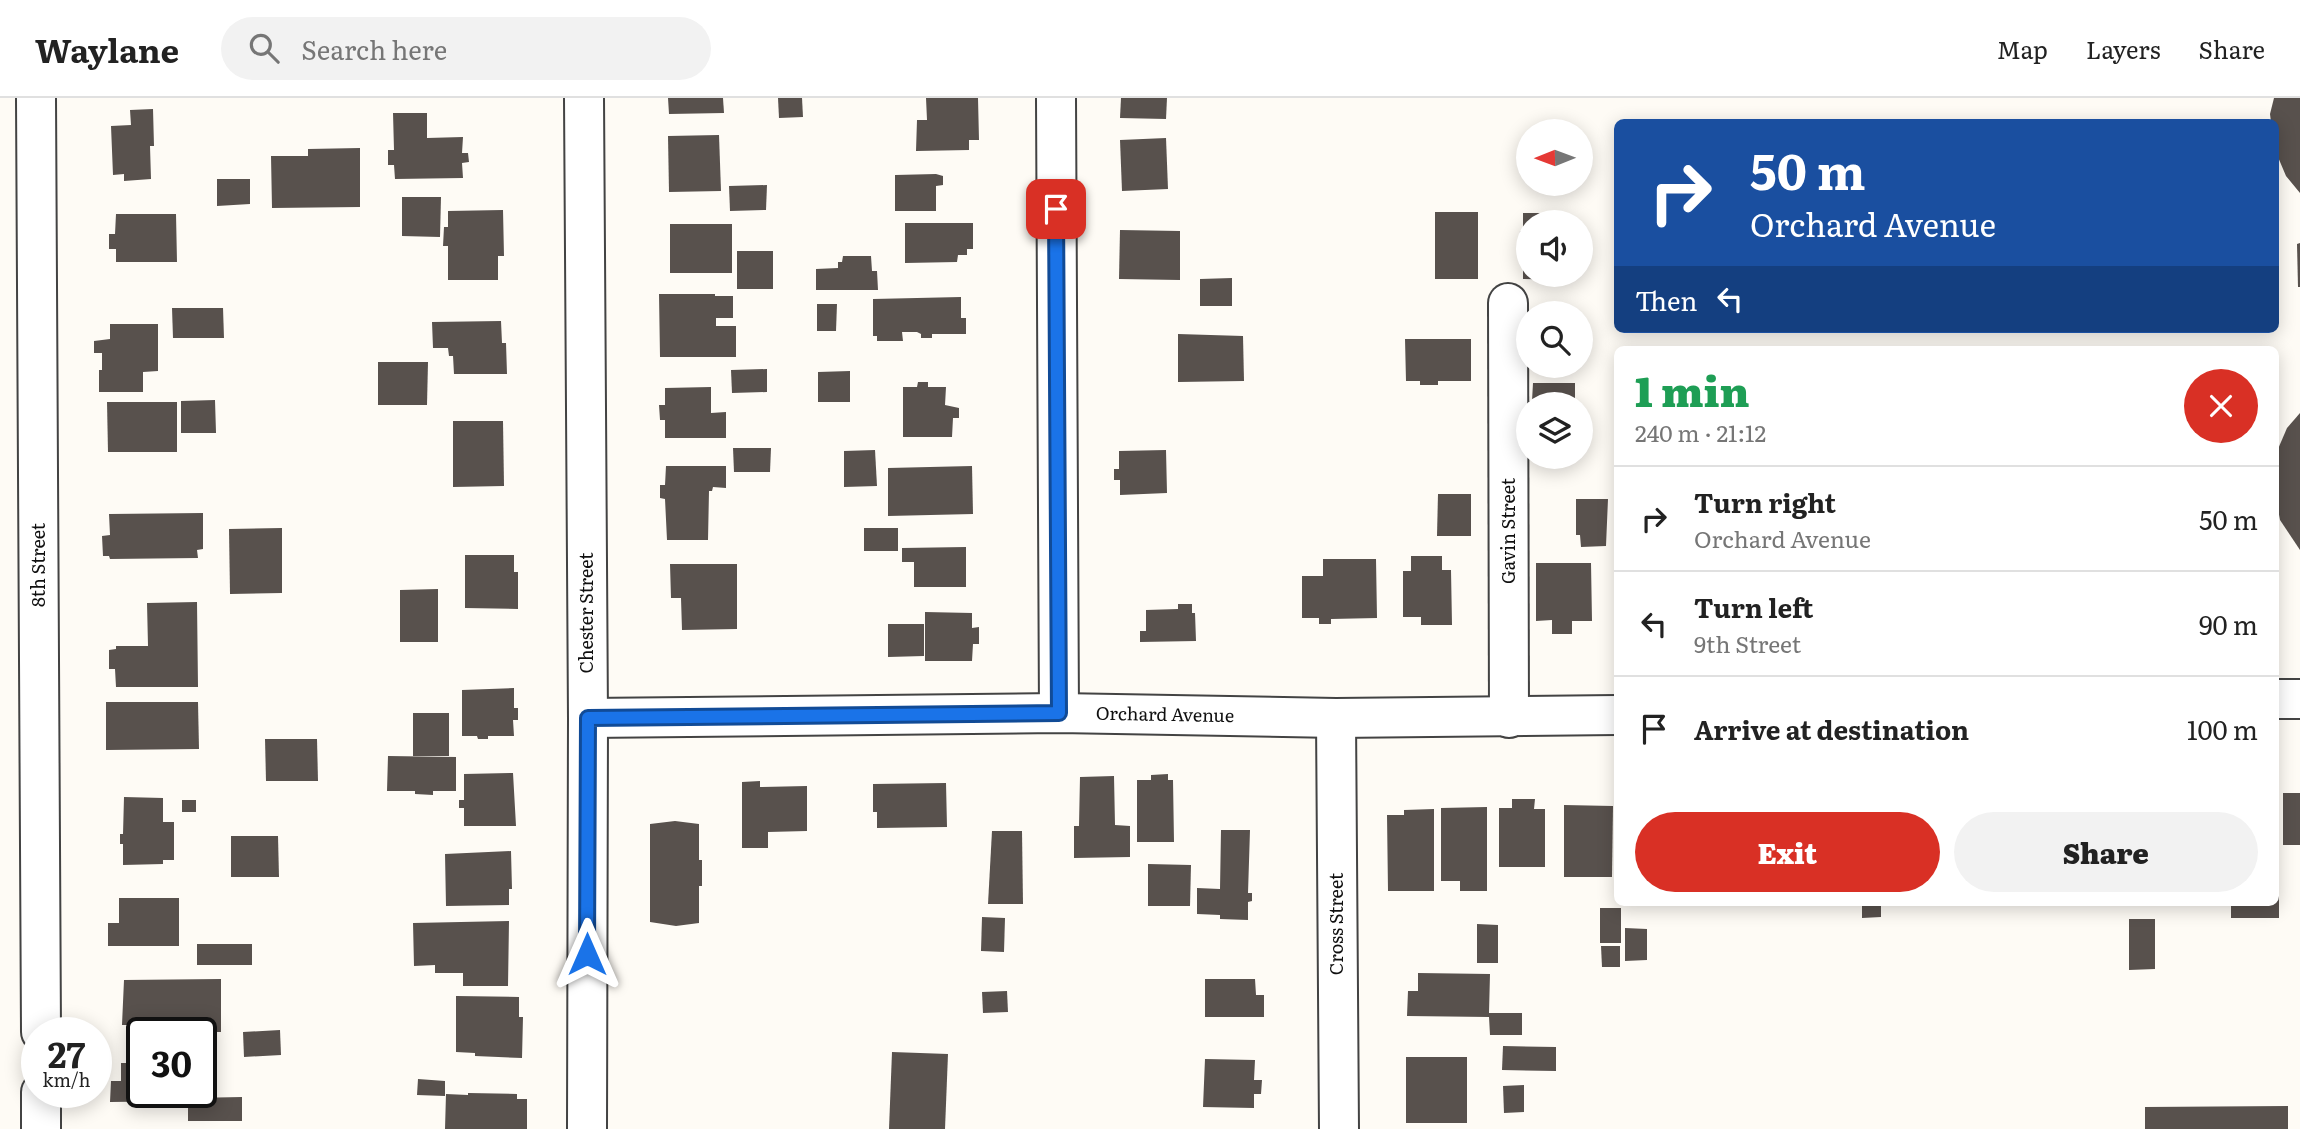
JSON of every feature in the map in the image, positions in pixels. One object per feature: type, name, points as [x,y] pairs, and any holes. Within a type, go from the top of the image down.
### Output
[{"type":"street","name":"8th Street","points":[[37,98],[41,1017]]},
{"type":"street","name":"Chester Street","points":[[584,98],[588,718],[587,1129]]},
{"type":"street","points":[[1056,98],[1059,713]]},
{"type":"street","name":"Gavin Street","points":[[1508,303],[1509,718]]},
{"type":"street","points":[[2279,699],[2300,699]]},
{"type":"street","name":"Orchard Avenue","points":[[588,718],[1059,713],[1336,718],[1614,715]]},
{"type":"street","name":"Cross Street","points":[[1336,718],[1339,1129]]},
{"type":"street","points":[[41,1108],[41,1129]]},
{"type":"building","points":[[668,98],[723,98],[724,113],[669,114]]},
{"type":"building","points":[[778,98],[802,98],[803,117],[779,118]]},
{"type":"building","points":[[926,98],[978,98],[979,140],[969,140],[969,150],[916,151],[917,120],[927,120]]},
{"type":"building","points":[[1121,98],[1167,98],[1166,119],[1120,118]]},
{"type":"building","points":[[2274,98],[2300,98],[2300,193],[2286,176],[2279,159],[2279,119],[2271,119]]},
{"type":"building","points":[[153,109],[151,179],[124,181],[124,174],[113,175],[111,126],[131,125],[130,110]]},
{"type":"building","points":[[393,113],[427,113],[427,138],[463,137],[462,153],[468,153],[469,162],[462,163],[463,178],[395,179],[394,165],[388,165],[388,150],[394,150]]},
{"type":"building","points":[[719,135],[721,191],[669,192],[668,136]]},
{"type":"building","points":[[1166,138],[1168,189],[1122,191],[1120,140]]},
{"type":"building","points":[[360,148],[360,207],[272,208],[271,156],[308,156],[308,149]]},
{"type":"building","points":[[895,175],[943,176],[943,185],[936,186],[936,211],[895,211]]},
{"type":"building","points":[[217,179],[250,179],[250,204],[217,206]]},
{"type":"building","points":[[767,185],[766,210],[730,211],[729,186]]},
{"type":"building","points":[[402,197],[441,197],[440,237],[402,236]]},
{"type":"building","points":[[503,210],[504,256],[498,256],[498,280],[448,280],[448,246],[443,246],[444,227],[448,227],[448,211]]},
{"type":"building","points":[[1435,212],[1478,212],[1478,279],[1435,279]]},
{"type":"building","points":[[116,214],[176,214],[177,262],[116,262],[116,249],[109,249],[109,234],[115,234]]},
{"type":"building","points":[[905,223],[973,223],[973,249],[967,249],[967,255],[958,255],[957,262],[905,263]]},
{"type":"building","points":[[670,224],[732,224],[732,273],[670,273]]},
{"type":"building","points":[[1120,230],[1180,231],[1180,280],[1119,279]]},
{"type":"building","points":[[2300,243],[2300,287],[2298,287],[2297,244]]},
{"type":"building","points":[[737,251],[773,251],[773,289],[737,289]]},
{"type":"building","points":[[843,256],[871,256],[872,271],[877,271],[878,290],[816,290],[816,269],[838,268],[838,262],[842,262]]},
{"type":"building","points":[[1232,278],[1232,306],[1200,306],[1200,279]]},
{"type":"building","points":[[659,294],[733,296],[733,318],[716,318],[716,326],[736,326],[736,357],[660,357]]},
{"type":"building","points":[[961,297],[961,318],[966,318],[966,334],[932,334],[932,338],[921,338],[921,334],[917,332],[902,332],[903,341],[877,341],[877,336],[873,336],[873,299]]},
{"type":"building","points":[[817,304],[837,304],[836,331],[817,331]]},
{"type":"building","points":[[172,308],[223,308],[224,338],[173,338]]},
{"type":"building","points":[[501,321],[502,343],[506,343],[507,374],[454,374],[453,356],[449,356],[448,348],[433,348],[432,322]]},
{"type":"building","points":[[110,324],[158,324],[158,371],[143,372],[143,392],[99,392],[102,353],[94,353],[94,341],[110,339]]},
{"type":"building","points":[[1178,334],[1243,336],[1244,381],[1178,382]]},
{"type":"building","points":[[1405,339],[1471,339],[1471,381],[1438,381],[1438,385],[1420,385],[1420,381],[1406,381]]},
{"type":"building","points":[[378,362],[428,362],[427,405],[378,405]]},
{"type":"building","points":[[767,369],[767,392],[732,393],[731,370]]},
{"type":"building","points":[[850,371],[850,402],[818,402],[818,372]]},
{"type":"building","points":[[918,382],[928,382],[928,387],[946,387],[945,405],[959,408],[959,418],[953,418],[952,437],[903,437],[903,387],[917,387]]},
{"type":"building","points":[[1533,383],[1575,383],[1575,392],[1532,392]]},
{"type":"building","points":[[711,387],[711,413],[726,412],[726,438],[665,438],[665,420],[660,420],[659,405],[665,405],[665,388]]},
{"type":"building","points":[[215,400],[216,433],[181,433],[181,401]]},
{"type":"building","points":[[107,402],[177,402],[177,452],[108,452]]},
{"type":"building","points":[[2300,413],[2300,550],[2279,515],[2279,447],[2287,428]]},
{"type":"building","points":[[453,421],[503,421],[504,486],[453,487]]},
{"type":"building","points":[[733,448],[771,448],[770,472],[734,472]]},
{"type":"building","points":[[875,450],[877,486],[844,487],[844,451]]},
{"type":"building","points":[[1166,450],[1167,493],[1120,495],[1120,480],[1114,480],[1114,469],[1119,469],[1119,451]]},
{"type":"building","points":[[666,466],[726,466],[726,488],[713,487],[712,491],[709,491],[708,540],[667,540],[665,499],[660,498],[660,485],[665,485]]},
{"type":"building","points":[[972,466],[973,514],[888,516],[888,468]]},
{"type":"building","points":[[1438,494],[1471,494],[1471,536],[1437,536]]},
{"type":"building","points":[[1576,499],[1608,499],[1606,546],[1581,547],[1580,535],[1576,535]]},
{"type":"building","points":[[203,513],[203,549],[197,550],[198,558],[110,559],[109,556],[103,556],[102,536],[110,535],[109,514]]},
{"type":"building","points":[[282,528],[282,593],[230,594],[229,529]]},
{"type":"building","points":[[864,528],[898,528],[898,551],[864,551]]},
{"type":"building","points":[[966,547],[966,587],[914,587],[914,562],[902,562],[902,548]]},
{"type":"building","points":[[465,555],[514,555],[514,572],[518,572],[518,609],[465,608]]},
{"type":"building","points":[[1411,556],[1442,556],[1442,570],[1451,570],[1452,625],[1421,625],[1421,617],[1403,617],[1403,571],[1411,571]]},
{"type":"building","points":[[1323,559],[1376,559],[1377,618],[1331,619],[1331,624],[1319,624],[1319,618],[1302,618],[1302,576],[1323,576]]},
{"type":"building","points":[[1536,563],[1591,563],[1592,621],[1572,621],[1572,634],[1552,634],[1552,620],[1536,621]]},
{"type":"building","points":[[670,564],[737,564],[737,629],[682,630],[681,598],[671,598]]},
{"type":"building","points":[[438,589],[438,642],[400,642],[400,590]]},
{"type":"building","points":[[197,602],[198,687],[116,687],[115,669],[109,669],[109,650],[116,649],[116,646],[148,646],[147,603]]},
{"type":"building","points":[[1178,604],[1192,604],[1196,641],[1140,642],[1140,631],[1146,631],[1146,610],[1178,609]]},
{"type":"building","points":[[925,612],[972,613],[972,628],[979,627],[979,644],[973,644],[972,661],[925,661]]},
{"type":"building","points":[[888,624],[924,624],[924,656],[888,657]]},
{"type":"building","points":[[514,688],[514,708],[518,708],[518,720],[513,720],[514,736],[488,736],[488,739],[478,739],[477,736],[462,736],[462,690]]},
{"type":"building","points":[[106,702],[198,702],[199,749],[106,750]]},
{"type":"building","points":[[413,713],[449,713],[449,756],[413,756]]},
{"type":"building","points":[[265,739],[317,739],[318,781],[266,781]]},
{"type":"building","points":[[388,756],[456,757],[456,791],[433,791],[433,795],[415,794],[415,791],[387,791]]},
{"type":"building","points":[[513,773],[516,826],[464,826],[464,808],[459,808],[459,800],[464,800],[464,774]]},
{"type":"building","points":[[1168,774],[1168,780],[1173,780],[1174,842],[1137,842],[1137,780],[1151,780],[1151,775]]},
{"type":"building","points":[[1114,776],[1115,825],[1130,826],[1130,857],[1074,858],[1074,826],[1079,826],[1080,777]]},
{"type":"building","points":[[760,781],[760,787],[807,786],[807,831],[768,832],[768,848],[742,848],[742,782]]},
{"type":"building","points":[[946,783],[947,827],[877,828],[877,812],[873,812],[873,784]]},
{"type":"building","points":[[2283,793],[2300,793],[2300,845],[2283,845]]},
{"type":"building","points":[[124,797],[163,798],[163,822],[174,822],[174,860],[163,860],[163,864],[123,865],[120,834],[123,834]]},
{"type":"building","points":[[1512,799],[1535,799],[1534,809],[1545,809],[1545,867],[1499,867],[1499,808],[1512,808]]},
{"type":"building","points":[[182,800],[196,800],[196,812],[182,812]]},
{"type":"building","points":[[1564,805],[1613,806],[1612,877],[1564,877]]},
{"type":"building","points":[[1487,807],[1487,891],[1460,891],[1460,881],[1441,881],[1441,808]]},
{"type":"building","points":[[1434,809],[1434,891],[1388,891],[1387,815],[1404,815],[1404,810]]},
{"type":"building","points":[[675,821],[699,824],[699,860],[702,860],[699,923],[676,926],[650,922],[650,824]]},
{"type":"building","points":[[1221,830],[1250,830],[1248,893],[1252,893],[1252,901],[1248,902],[1248,920],[1220,919],[1220,915],[1197,914],[1197,888],[1220,889]]},
{"type":"building","points":[[992,831],[1022,831],[1023,904],[988,904]]},
{"type":"building","points":[[231,836],[278,836],[279,877],[231,877]]},
{"type":"building","points":[[511,851],[512,889],[509,889],[509,905],[446,906],[445,854]]},
{"type":"building","points":[[1148,864],[1191,865],[1190,906],[1148,906]]},
{"type":"building","points":[[119,898],[179,898],[179,946],[108,946],[108,923],[119,923]]},
{"type":"building","points":[[1862,906],[1881,906],[1881,917],[1862,918]]},
{"type":"building","points":[[2231,906],[2279,906],[2279,918],[2231,918]]},
{"type":"building","points":[[1600,908],[1621,908],[1621,943],[1600,943]]},
{"type":"building","points":[[982,917],[1005,918],[1004,952],[981,951]]},
{"type":"building","points":[[2129,919],[2155,919],[2155,969],[2129,970]]},
{"type":"building","points":[[509,921],[508,986],[463,986],[463,973],[435,973],[435,965],[414,966],[413,923]]},
{"type":"building","points":[[1477,924],[1498,925],[1498,963],[1477,963]]},
{"type":"building","points":[[1625,928],[1647,929],[1647,960],[1625,961]]},
{"type":"building","points":[[197,944],[252,944],[252,965],[197,965]]},
{"type":"building","points":[[1601,946],[1620,946],[1620,967],[1602,967]]},
{"type":"building","points":[[1418,973],[1490,974],[1489,1013],[1522,1013],[1522,1035],[1490,1035],[1489,1017],[1407,1016],[1408,991],[1418,991]]},
{"type":"building","points":[[221,979],[221,1032],[217,1032],[217,1017],[126,1017],[126,1025],[122,1025],[124,980]]},
{"type":"building","points":[[1205,979],[1255,979],[1256,995],[1264,995],[1264,1017],[1205,1017]]},
{"type":"building","points":[[1007,991],[1008,1012],[983,1013],[982,992]]},
{"type":"building","points":[[456,996],[519,997],[519,1017],[523,1017],[522,1058],[475,1056],[475,1053],[456,1052]]},
{"type":"building","points":[[280,1030],[281,1055],[244,1057],[243,1032]]},
{"type":"building","points":[[1503,1046],[1556,1047],[1556,1071],[1502,1070]]},
{"type":"building","points":[[892,1052],[948,1054],[945,1129],[889,1129]]},
{"type":"building","points":[[1406,1057],[1467,1057],[1467,1123],[1406,1123]]},
{"type":"building","points":[[1205,1059],[1255,1060],[1254,1080],[1262,1080],[1261,1094],[1254,1094],[1254,1108],[1203,1107]]},
{"type":"building","points":[[121,1063],[126,1063],[126,1102],[112,1102],[112,1081],[121,1081]]},
{"type":"building","points":[[418,1079],[445,1081],[445,1096],[417,1095]]},
{"type":"building","points":[[1524,1085],[1524,1112],[1504,1113],[1503,1086]]},
{"type":"building","points":[[446,1094],[517,1094],[517,1099],[527,1099],[527,1129],[445,1129]]},
{"type":"building","points":[[242,1097],[242,1121],[188,1121],[188,1108],[217,1108],[217,1098]]},
{"type":"building","points":[[2288,1106],[2288,1129],[2145,1129],[2145,1107]]},
{"type":"route","points":[[587,954],[588,718],[1059,713],[1056,209]]}]
